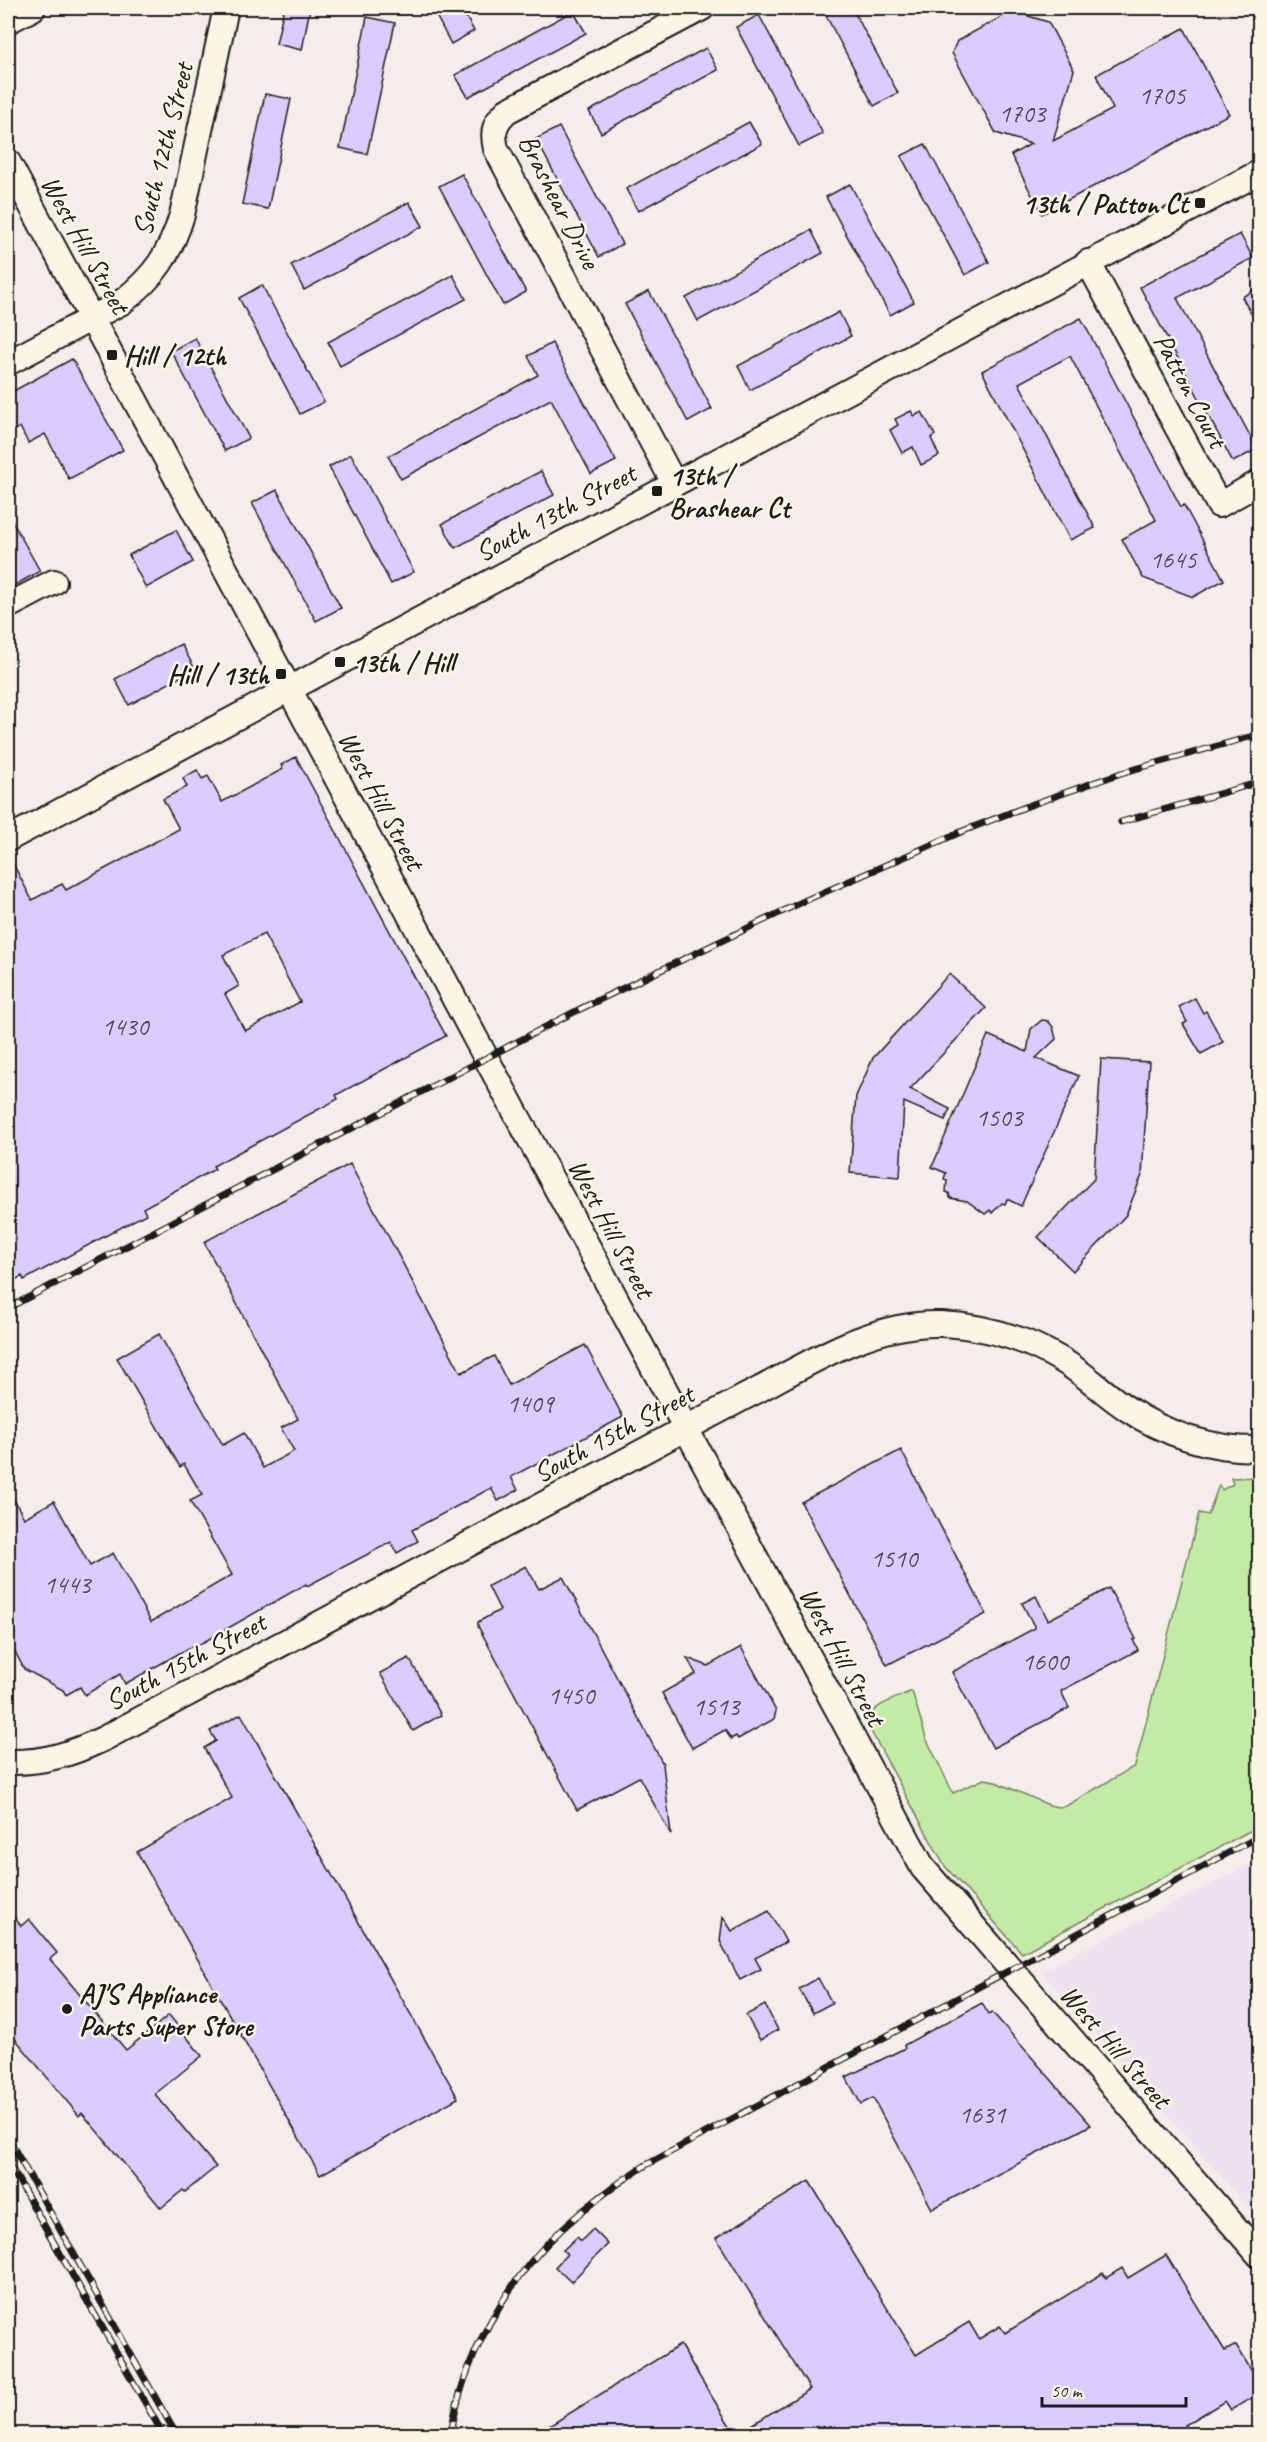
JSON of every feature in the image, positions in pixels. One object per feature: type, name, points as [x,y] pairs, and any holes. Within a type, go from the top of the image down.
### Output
[{"type":"street","points":[[8,21],[33,8]]},
{"type":"street","name":"South 12th Street","points":[[8,363],[122,302],[158,268],[174,240],[182,215],[226,8]]},
{"type":"street","name":"Brashear Drive","points":[[674,483],[496,149],[493,136],[498,119],[507,111],[702,8]]},
{"type":"street","name":"West Hill Street","points":[[8,162],[929,1878],[1260,2256]]},
{"type":"street","name":"South 13th Street","points":[[8,839],[1260,172]]},
{"type":"street","name":"Patton Court","points":[[1088,262],[1219,505],[1260,482]]},
{"type":"street","points":[[8,606],[54,582]]},
{"type":"street","name":"South 15th Street","points":[[8,1762],[29,1763],[57,1758],[103,1739],[687,1427],[848,1344],[870,1335],[914,1326],[939,1324],[988,1330],[1037,1347],[1077,1370],[1125,1407],[1172,1433],[1215,1445],[1260,1449]]},
{"type":"shaded area","points":[[1259,1860],[1259,2220],[1041,1971]]},
{"type":"green space","points":[[1259,1477],[1259,1826],[1022,1953],[944,1865],[867,1724],[868,1718],[884,1703],[912,1691],[926,1738],[953,1793],[984,1779],[1049,1805],[1066,1806],[1135,1766],[1199,1513],[1208,1515],[1219,1485],[1222,1490],[1233,1484],[1231,1478]]},
{"type":"building","points":[[284,8],[310,8],[302,50],[276,44]]},
{"type":"building","points":[[432,8],[461,8],[474,31],[451,44]]},
{"type":"building","points":[[822,8],[852,8],[898,93],[874,106]]},
{"type":"building","points":[[573,11],[586,33],[468,97],[455,75]]},
{"type":"building","points":[[1012,11],[1048,22],[1074,70],[1053,141],[1113,109],[1096,75],[1184,28],[1229,114],[1042,214],[1011,155],[1031,144],[996,133],[952,53],[957,41]]},
{"type":"building","points":[[759,15],[823,134],[799,146],[736,27]]},
{"type":"building","points":[[367,17],[395,23],[367,154],[340,148]]},
{"type":"building","points":[[706,48],[718,70],[601,133],[589,111]]},
{"type":"building","points":[[265,94],[291,99],[268,209],[242,204]]},
{"type":"building","points":[[749,122],[762,144],[638,211],[626,189]]},
{"type":"building","points":[[559,127],[622,244],[599,257],[536,139]]},
{"type":"building","points":[[925,144],[989,262],[965,275],[901,156]]},
{"type":"building","points":[[462,174],[526,292],[503,305],[439,186]]},
{"type":"building","points":[[850,184],[914,302],[890,315],[826,197]]},
{"type":"building","points":[[409,202],[423,226],[304,290],[291,265]]},
{"type":"building","points":[[811,230],[823,253],[698,321],[686,298]]},
{"type":"building","points":[[1240,234],[1253,258],[1177,298],[1257,449],[1233,462],[1140,287]]},
{"type":"building","points":[[453,275],[466,299],[340,366],[328,342]]},
{"type":"building","points":[[262,285],[324,402],[300,414],[239,298]]},
{"type":"building","points":[[1260,287],[1260,330],[1242,297]]},
{"type":"building","points":[[649,291],[712,409],[688,422],[625,304]]},
{"type":"building","points":[[839,312],[851,336],[750,390],[738,366]]},
{"type":"building","points":[[1081,318],[1181,507],[1184,505],[1224,580],[1193,597],[1143,578],[1122,539],[1156,520],[1070,356],[1019,383],[1095,528],[1070,540],[982,371]]},
{"type":"building","points":[[195,338],[249,438],[225,451],[171,351]]},
{"type":"building","points":[[552,343],[616,461],[591,474],[551,399],[401,479],[388,456],[538,375],[528,356]]},
{"type":"building","points":[[72,359],[123,450],[69,479],[45,434],[28,443],[20,427],[8,434],[8,394]]},
{"type":"building","points":[[911,411],[914,416],[922,412],[935,435],[931,438],[939,456],[921,465],[913,447],[902,453],[890,430],[898,425],[895,419]]},
{"type":"building","points":[[351,454],[414,572],[391,584],[329,467]]},
{"type":"building","points":[[541,471],[554,495],[455,548],[442,524]]},
{"type":"building","points":[[277,490],[341,608],[316,621],[252,503]]},
{"type":"building","points":[[8,514],[40,571],[8,589]]},
{"type":"building","points":[[176,530],[193,562],[146,588],[129,555]]},
{"type":"building","points":[[181,644],[195,669],[129,705],[115,679]]},
{"type":"building","points":[[296,757],[446,1036],[336,1095],[338,1099],[213,1166],[215,1169],[143,1208],[146,1214],[24,1280],[22,1276],[8,1284],[8,854],[32,900],[62,884],[66,890],[179,829],[163,799],[187,787],[183,778],[197,770],[202,779],[208,776],[222,802],[283,769],[281,765]],"holes":[[[264,934],[300,1002],[245,1031],[225,994],[239,986],[223,955]]]},
{"type":"building","points":[[949,974],[986,1008],[910,1089],[950,1109],[945,1120],[904,1102],[900,1177],[850,1173],[856,1096],[873,1058]]},
{"type":"building","points":[[1195,998],[1203,1013],[1206,1011],[1223,1042],[1201,1054],[1183,1024],[1187,1022],[1179,1007]]},
{"type":"building","points":[[1042,1020],[1048,1021],[1053,1027],[1056,1039],[1036,1058],[1079,1076],[1021,1206],[1007,1199],[1005,1204],[1002,1203],[992,1213],[990,1210],[985,1214],[967,1201],[950,1198],[949,1193],[946,1192],[947,1180],[944,1179],[946,1173],[932,1167],[988,1035],[1027,1052],[1031,1029]]},
{"type":"building","points":[[1101,1059],[1149,1062],[1142,1175],[1126,1215],[1073,1271],[1038,1237],[1094,1179]]},
{"type":"building","points":[[350,1164],[461,1373],[494,1356],[509,1385],[585,1345],[623,1417],[511,1477],[518,1490],[498,1501],[491,1488],[412,1530],[418,1541],[397,1553],[391,1542],[307,1586],[306,1584],[125,1684],[120,1674],[85,1695],[80,1687],[66,1695],[63,1690],[24,1669],[8,1638],[8,1488],[24,1518],[54,1501],[90,1566],[113,1553],[151,1622],[232,1575],[190,1501],[202,1495],[184,1464],[180,1467],[117,1358],[159,1334],[223,1445],[244,1433],[263,1468],[294,1451],[281,1428],[298,1419],[204,1242]]},
{"type":"building","points":[[901,1450],[986,1614],[887,1665],[801,1502]]},
{"type":"building","points":[[526,1566],[539,1589],[563,1577],[663,1764],[671,1835],[639,1777],[577,1810],[478,1626],[478,1622],[500,1610],[488,1586]]},
{"type":"building","points":[[1109,1588],[1136,1639],[1133,1640],[1138,1650],[1061,1691],[1069,1708],[993,1748],[952,1672],[1035,1628],[1022,1603],[1036,1596],[1048,1620]]},
{"type":"building","points":[[741,1647],[776,1711],[774,1719],[738,1739],[736,1736],[731,1739],[725,1730],[692,1748],[662,1693],[696,1674],[687,1658],[708,1666]]},
{"type":"building","points":[[409,1658],[441,1715],[413,1731],[380,1673]]},
{"type":"building","points":[[241,1714],[458,2098],[320,2175],[137,1852],[232,1798],[204,1748],[216,1741],[210,1731]]},
{"type":"building","points":[[8,1909],[21,1926],[29,1919],[57,1953],[50,1959],[126,2050],[169,2015],[202,2056],[155,2094],[216,2167],[161,2208],[82,2113],[79,2116],[8,2030]]},
{"type":"building","points":[[769,1911],[786,1942],[755,1958],[761,1969],[740,1980],[720,1941],[723,1917],[732,1931]]},
{"type":"building","points":[[818,1978],[832,2003],[813,2013],[799,1989]]},
{"type":"building","points":[[982,2003],[988,2014],[992,2012],[1091,2125],[932,2209],[873,2098],[861,2104],[846,2077],[905,2048],[904,2045]]},
{"type":"building","points":[[765,2005],[778,2030],[760,2040],[746,2015]]},
{"type":"building","points":[[809,2181],[916,2355],[969,2322],[979,2339],[1000,2326],[1005,2333],[1103,2273],[1106,2278],[1122,2268],[1128,2278],[1166,2255],[1225,2351],[1236,2345],[1256,2378],[1254,2380],[1260,2393],[1231,2410],[1225,2401],[1185,2425],[1187,2428],[1178,2434],[737,2434],[810,2389],[716,2238]]},
{"type":"building","points":[[593,2229],[608,2244],[571,2282],[555,2267],[567,2254],[563,2250],[577,2237],[581,2241]]},
{"type":"building","points":[[680,2345],[735,2434],[536,2434]]},
{"type":"railway","points":[[8,1308],[578,1010],[804,901],[963,831],[1033,804],[1121,773],[1260,734]]},
{"type":"railway","points":[[1121,822],[1260,782]]},
{"type":"railway","points":[[451,2434],[465,2378],[476,2350],[506,2296],[542,2249],[572,2220],[613,2187],[646,2165],[1260,1836]]},
{"type":"railway","points":[[8,2138],[176,2434]]},
{"type":"railway","points":[[8,2162],[163,2434]]},
{"type":"place","name":"13th / Patton Ct","points":[[1200,203]]},
{"type":"place","name":"Hill / 12th","points":[[112,355]]},
{"type":"place","name":"13th / Brashear Ct","points":[[657,491]]},
{"type":"place","name":"13th / Hill","points":[[340,662]]},
{"type":"place","name":"Hill / 13th","points":[[281,674]]},
{"type":"place","name":"AJ'S Appliance Parts Super Store","points":[[67,2009]]}]
